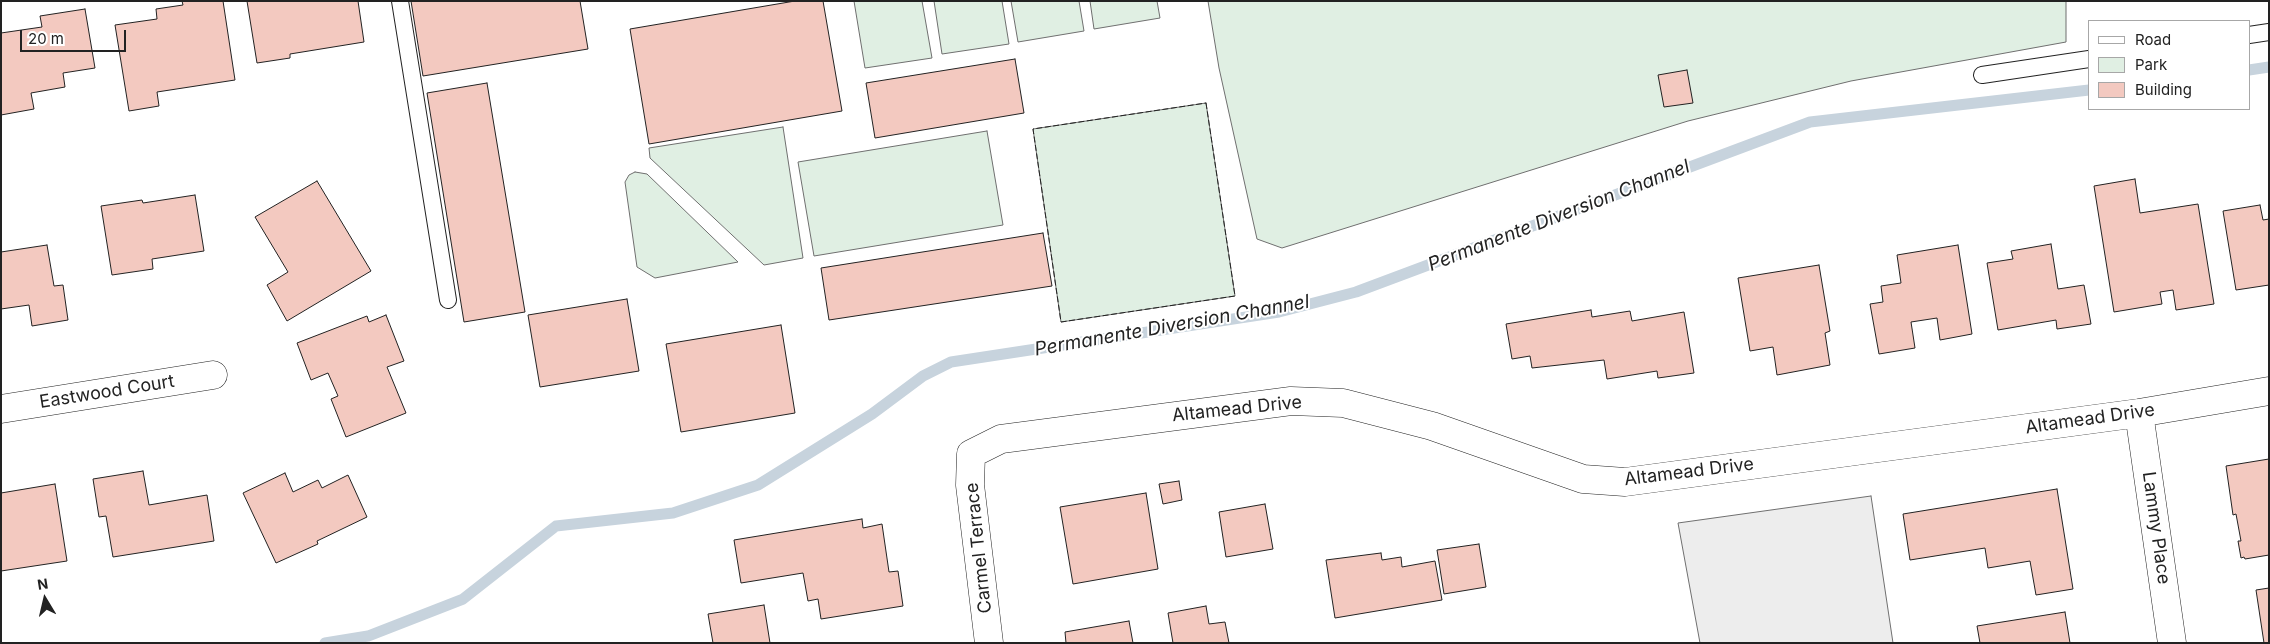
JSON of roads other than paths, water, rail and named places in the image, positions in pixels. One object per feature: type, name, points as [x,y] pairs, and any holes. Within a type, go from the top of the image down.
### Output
[{"type":"street","name":"Eastwood Court","points":[[1,409],[212,375]]},
{"type":"street","name":"Altamead Drive","points":[[971,454],[1001,440],[1291,401],[1334,402],[1432,426],[1584,479],[1625,482],[2139,413],[2269,391]]},
{"type":"street","name":"Lammy Place","points":[[2139,413],[2172,643]]},
{"type":"street","name":"Carmel Terrace","points":[[971,454],[970,485],[990,643]]},
{"type":"lane","points":[[400,1],[448,300]]},
{"type":"lane","points":[[2250,35],[2269,32]]},
{"type":"lane","points":[[1982,75],[2088,59]]},
{"type":"waterway","name":"Permanente Diversion Channel","points":[[2250,70],[2269,67]]},
{"type":"waterway","name":"Permanente Diversion Channel","points":[[325,643],[368,636],[463,599],[556,526],[673,513],[758,485],[872,414],[923,376],[951,362],[1279,312],[1356,292],[1810,122],[2088,90]]}]
